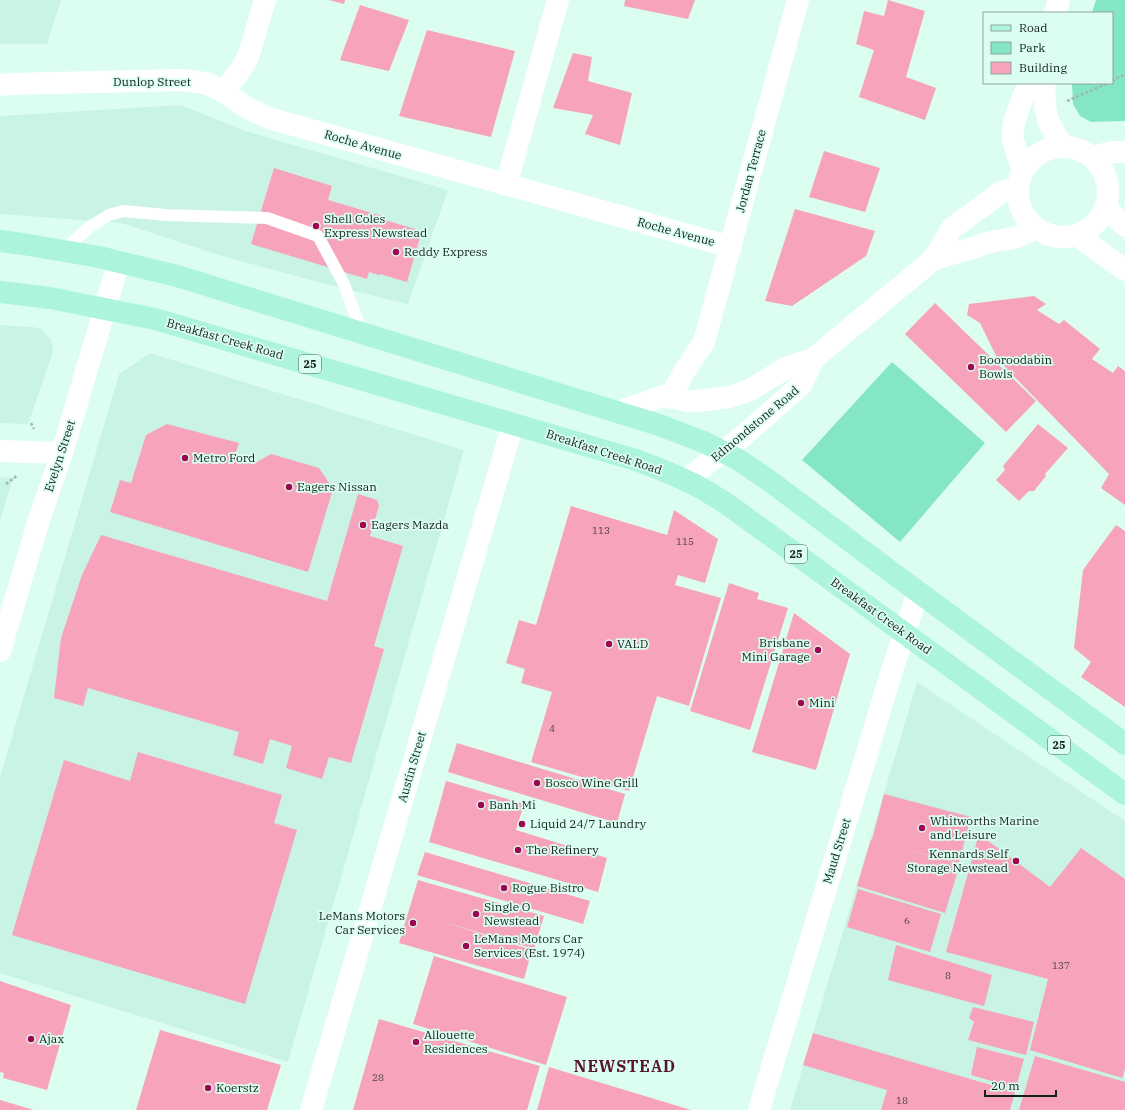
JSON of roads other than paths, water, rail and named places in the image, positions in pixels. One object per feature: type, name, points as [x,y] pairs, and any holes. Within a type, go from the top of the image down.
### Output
[{"type":"main road","points":[[0,241],[63,250],[119,261],[177,276],[659,425],[724,451],[771,482],[1125,744]]},
{"type":"main road","name":"Breakfast Creek Road","points":[[0,292],[50,298],[155,319],[636,460],[686,480],[734,509],[1125,794]]},
{"type":"street","points":[[224,92],[245,63],[265,0]]},
{"type":"street","points":[[506,185],[558,0]]},
{"type":"street","name":"Jordan Terrace","points":[[669,398],[686,368],[704,342],[798,0]]},
{"type":"street","points":[[1055,12],[1059,0]]},
{"type":"street","name":"Dunlop Street","points":[[0,85],[182,80],[205,83],[224,92]]},
{"type":"street","points":[[1029,84],[1017,114],[1012,138],[1021,179],[1019,203],[1025,217],[1036,228],[1048,235],[1063,238],[1077,235],[1089,229],[1112,202]]},
{"type":"street","points":[[1044,84],[1046,114],[1051,128],[1064,147]]},
{"type":"street","name":"Roche Avenue","points":[[224,92],[251,110],[272,119],[731,247]]},
{"type":"street","points":[[1021,179],[1031,161],[1040,154],[1052,149],[1064,147],[1078,150],[1091,157],[1099,166],[1105,177],[1112,202],[1125,226]]},
{"type":"street","points":[[1091,157],[1114,152],[1125,152]]},
{"type":"street","name":"Edmondstone Road","points":[[618,412],[662,396],[698,402],[729,397],[750,390],[786,368],[813,359],[934,259],[952,228],[1021,179]]},
{"type":"street","name":"Edmondstone Road","points":[[934,259],[986,243],[1018,237],[1036,228]]},
{"type":"street","points":[[1077,235],[1125,270]]},
{"type":"street","name":"Evelyn Street","points":[[0,652],[38,523],[62,454],[119,261]]},
{"type":"street","name":"Edmondstone Road","points":[[686,480],[751,429],[802,384],[813,359]]},
{"type":"street","name":"Austin Street","points":[[311,1110],[513,424]]},
{"type":"street","points":[[0,451],[62,454]]},
{"type":"street","name":"Maud Street","points":[[759,1110],[904,632],[918,592]]},
{"type":"lane","points":[[63,250],[91,226],[109,215],[122,211],[166,215],[267,218],[318,236],[344,284],[362,333]]},
{"type":"place","name":"Shell Coles Express Newstead","points":[[316,226]]},
{"type":"place","name":"Reddy Express","points":[[396,252]]},
{"type":"place","name":"Booroodabin Bowls","points":[[971,367]]},
{"type":"place","name":"Metro Ford","points":[[185,458]]},
{"type":"place","name":"Eagers Nissan","points":[[289,487]]},
{"type":"place","name":"Eagers Mazda","points":[[363,525]]},
{"type":"place","name":"VALD","points":[[609,644]]},
{"type":"place","name":"Brisbane Mini Garage","points":[[818,650]]},
{"type":"place","name":"Mini","points":[[801,703]]},
{"type":"place","name":"Bosco Wine Grill","points":[[537,783]]},
{"type":"place","name":"Banh Mi","points":[[481,805]]},
{"type":"place","name":"Liquid 24/7 Laundry","points":[[522,824]]},
{"type":"place","name":"Whitworths Marine and Leisure","points":[[922,828]]},
{"type":"place","name":"The Refinery","points":[[518,850]]},
{"type":"place","name":"Kennards Self Storage Newstead","points":[[1016,861]]},
{"type":"place","name":"Rogue Bistro","points":[[504,888]]},
{"type":"place","name":"Single O Newstead","points":[[476,914]]},
{"type":"place","name":"LeMans Motors Car Services","points":[[413,923]]},
{"type":"place","name":"LeMans Motors Car Services (Est. 1974)","points":[[466,946]]},
{"type":"place","name":"Ajax","points":[[31,1039]]},
{"type":"place","name":"Allouette Residences","points":[[416,1042]]},
{"type":"place","name":"Koerstz","points":[[208,1088]]},
{"type":"district","name":"NEWSTEAD","points":[[625,1066]]}]
